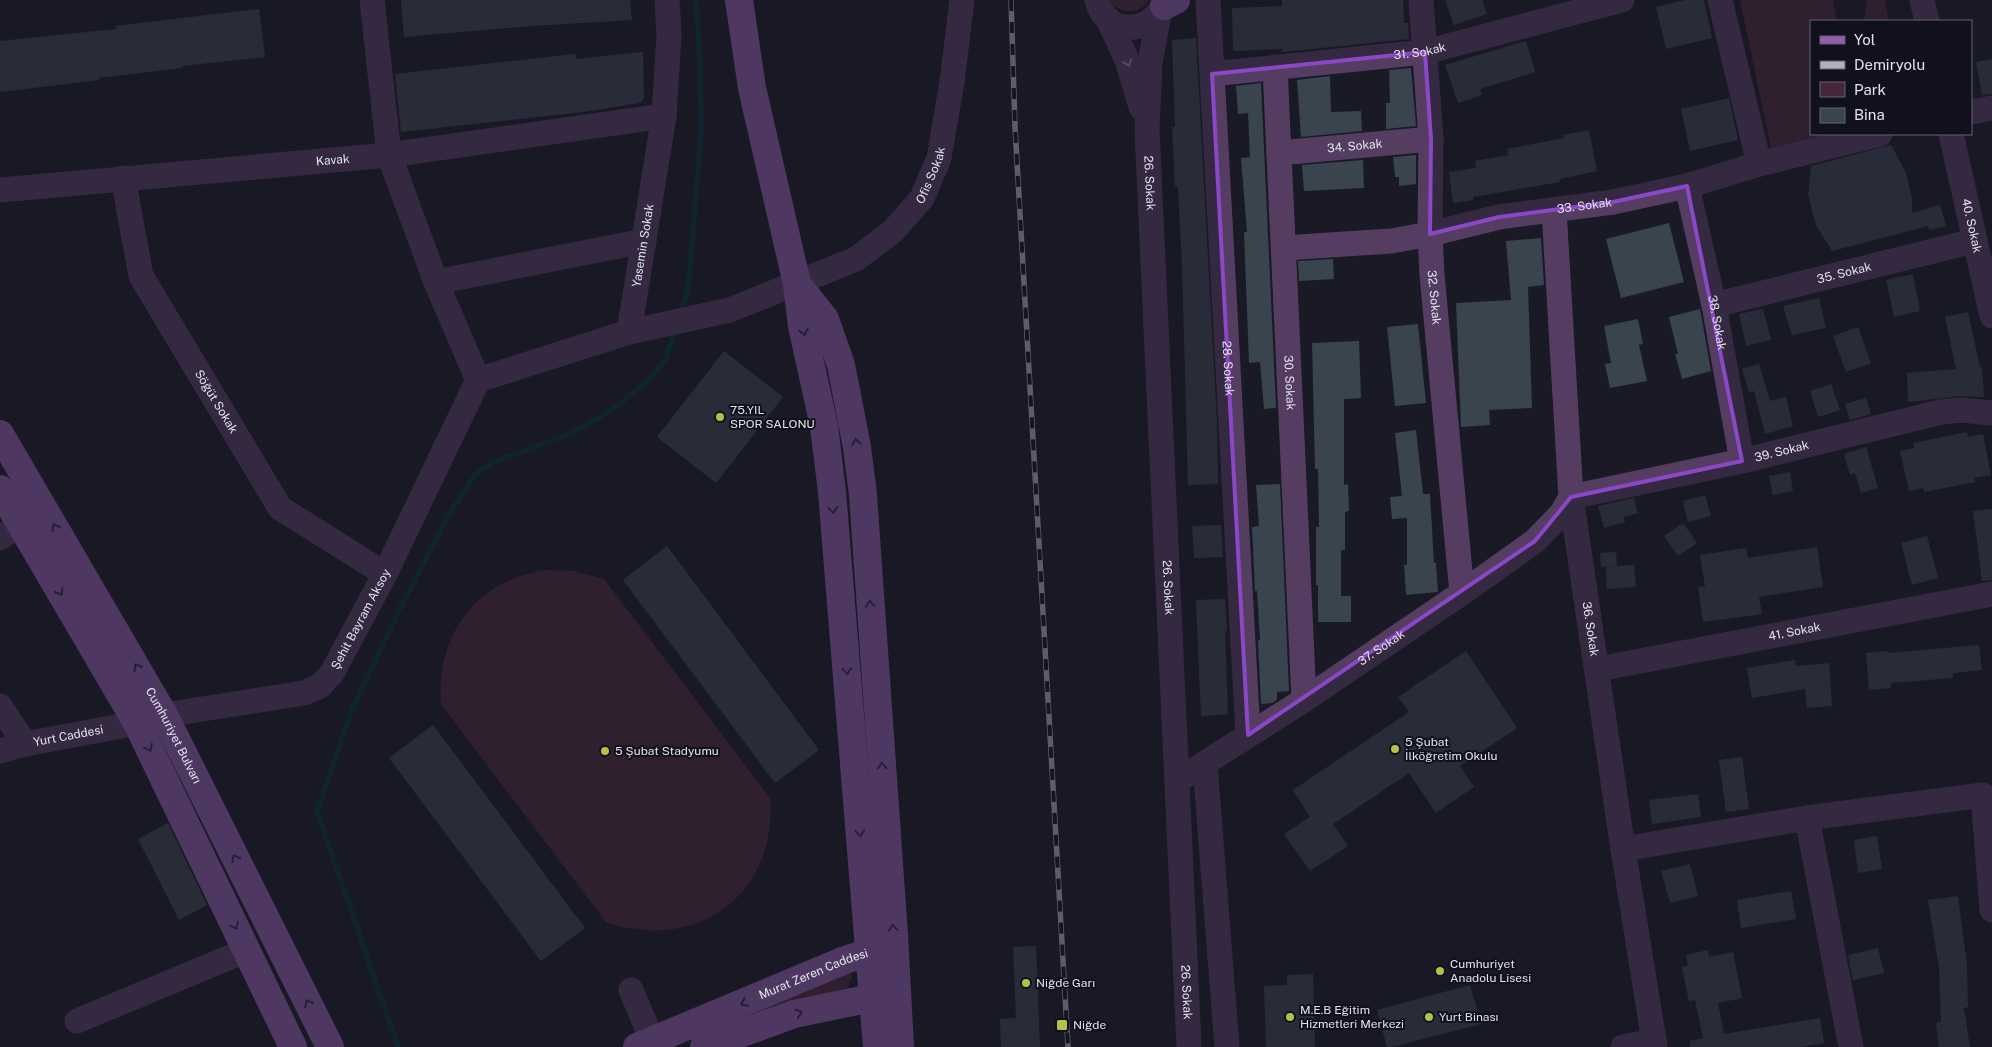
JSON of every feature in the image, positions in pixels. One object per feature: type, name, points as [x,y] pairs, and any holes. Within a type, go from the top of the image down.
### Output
[{"type":"main road","points":[[739,0],[752,88],[797,284],[802,326],[824,426],[832,492],[877,1047]]},
{"type":"main road","points":[[797,284],[825,319],[841,365],[857,447],[863,504],[900,1047]]},
{"type":"main road","name":"Cumhuriyet Bulvarı","points":[[0,434],[164,716],[330,1047]]},
{"type":"main road","name":"Cumhuriyet Bulvarı","points":[[0,489],[10,531],[137,723],[293,1047]]},
{"type":"main road","name":"Murat Zeren Caddesi","points":[[649,1045],[836,964],[870,952],[878,952],[884,956],[896,972]]},
{"type":"main road","points":[[704,1047],[794,1014],[886,995],[894,987],[896,972]]},
{"type":"street","points":[[372,0],[389,155],[436,282],[478,380],[630,332]]},
{"type":"street","name":"Yasemin Sokak","points":[[630,332],[664,116],[669,35],[667,0]]},
{"type":"street","name":"Ofis Sokak","points":[[630,332],[730,310],[856,259],[893,231],[922,198],[939,158],[952,82],[962,0]]},
{"type":"street","name":"28. Sokak","points":[[1208,0],[1248,735]]},
{"type":"street","name":"32. Sokak","points":[[1421,0],[1431,139],[1430,234],[1436,324],[1462,593]]},
{"type":"street","name":"31. Sokak","points":[[1212,74],[1425,52],[1622,0]]},
{"type":"street","points":[[1720,0],[1759,164]]},
{"type":"street","points":[[1922,0],[1927,20]]},
{"type":"street","points":[[1099,5],[1116,24],[1134,28],[1152,21],[1166,5]]},
{"type":"street","name":"26. Sokak","points":[[1099,5],[1127,60],[1147,129]]},
{"type":"street","name":"26. Sokak","points":[[1166,5],[1150,63],[1147,129],[1189,1047]]},
{"type":"street","name":"30. Sokak","points":[[1275,67],[1304,700]]},
{"type":"street","points":[[1972,112],[1992,108]]},
{"type":"street","name":"Kavak","points":[[0,190],[389,155],[664,116]]},
{"type":"street","name":"33. Sokak","points":[[1284,248],[1391,241],[1430,234],[1499,217],[1613,202],[1687,186],[1759,164],[1876,135]]},
{"type":"street","name":"40. Sokak","points":[[1951,135],[1992,316]]},
{"type":"street","name":"34. Sokak","points":[[1279,153],[1431,139]]},
{"type":"street","name":"Söğüt Sokak","points":[[123,178],[141,276],[280,508],[385,574]]},
{"type":"street","name":"38. Sokak","points":[[1687,186],[1714,305],[1742,461]]},
{"type":"street","name":"36. Sokak","points":[[1554,210],[1571,498],[1598,669],[1622,849],[1654,1044]]},
{"type":"street","points":[[436,282],[644,241]]},
{"type":"street","name":"35. Sokak","points":[[1714,305],[1974,241]]},
{"type":"street","name":"Şehit Bayram Aksoy","points":[[137,723],[164,716],[304,693],[320,686],[332,673],[385,574],[478,380]]},
{"type":"street","name":"39. Sokak","points":[[1571,498],[1742,461],[1941,412],[1961,410],[1992,413]]},
{"type":"street","name":"37. Sokak","points":[[1177,781],[1304,700],[1535,541],[1562,513],[1571,498]]},
{"type":"street","name":"41. Sokak","points":[[1598,669],[1992,594]]},
{"type":"street","points":[[0,706],[25,744]]},
{"type":"street","name":"Yurt Caddesi","points":[[0,751],[25,744],[137,723]]},
{"type":"street","points":[[1205,764],[1227,1047]]},
{"type":"street","points":[[1622,849],[1807,818],[1983,796],[1992,910]]},
{"type":"street","points":[[1807,818],[1851,1047]]},
{"type":"street","points":[[77,1021],[247,950]]},
{"type":"street","points":[[631,990],[649,1045]]},
{"type":"street","points":[[1623,1047],[1654,1044]]},
{"type":"highlighted area","points":[[1425,52],[1431,139],[1430,234],[1499,217],[1613,202],[1687,186],[1742,461],[1571,497],[1535,541],[1248,735],[1212,74]]},
{"type":"green space","points":[[1108,0],[1149,0],[1140,9],[1128,11],[1112,5]]},
{"type":"green space","points":[[1740,0],[1833,0],[1837,20],[1810,20],[1810,135],[1827,135],[1771,148]]},
{"type":"green space","points":[[1867,0],[1885,0],[1889,20],[1864,20]]},
{"type":"green space","name":"5 Şubat Stadyumu","points":[[546,570],[573,571],[604,579],[770,798],[769,832],[760,863],[745,888],[725,908],[700,922],[671,929],[639,930],[606,922],[441,704],[441,679],[445,655],[454,633],[465,614],[481,598],[499,585],[521,576]]},
{"type":"green space","points":[[850,969],[852,977],[848,988],[789,1003],[680,1043]]},
{"type":"building","points":[[401,0],[630,0],[632,20],[531,26],[404,37]]},
{"type":"building","points":[[1282,0],[1403,0],[1404,23],[1408,23],[1409,39],[1282,52],[1282,49],[1233,51],[1232,8],[1282,6]]},
{"type":"building","points":[[1445,0],[1482,0],[1487,14],[1454,25]]},
{"type":"building","points":[[1685,0],[1704,0],[1712,38],[1666,49],[1656,7]]},
{"type":"building","points":[[259,9],[265,57],[182,66],[182,68],[99,78],[99,80],[0,92],[0,41],[116,29],[115,26]]},
{"type":"building","points":[[1196,38],[1217,421],[1218,484],[1188,485],[1182,265],[1178,187],[1175,187],[1172,127],[1175,127],[1172,40]]},
{"type":"building","points":[[1526,41],[1535,72],[1480,89],[1482,95],[1458,103],[1445,65]]},
{"type":"building","points":[[643,52],[644,99],[639,103],[583,112],[401,132],[395,74],[575,54],[576,59]]},
{"type":"building","points":[[1992,59],[1992,94],[1982,95],[1976,62]]},
{"type":"building","points":[[1411,68],[1416,126],[1386,129],[1386,103],[1390,103],[1389,70]]},
{"type":"building","points":[[1330,76],[1331,112],[1361,111],[1362,131],[1301,137],[1297,80]]},
{"type":"building","points":[[1261,83],[1276,408],[1264,409],[1260,362],[1249,363],[1244,232],[1247,232],[1241,158],[1250,157],[1248,113],[1238,114],[1236,86]]},
{"type":"building","points":[[1729,98],[1738,140],[1690,151],[1681,109]]},
{"type":"building","points":[[1589,130],[1597,171],[1560,179],[1560,182],[1473,197],[1473,200],[1453,203],[1449,172],[1476,168],[1475,161],[1508,155],[1507,149],[1564,138],[1563,135]]},
{"type":"building","points":[[1891,145],[1906,173],[1912,198],[1912,213],[1940,205],[1946,226],[1929,230],[1928,226],[1832,251],[1816,225],[1808,195],[1811,166]]},
{"type":"building","points":[[1416,155],[1416,184],[1399,186],[1399,177],[1395,177],[1393,157]]},
{"type":"building","points":[[1363,160],[1364,188],[1304,191],[1302,165]]},
{"type":"building","points":[[1669,223],[1684,282],[1621,298],[1606,239]]},
{"type":"building","points":[[1541,238],[1544,285],[1528,287],[1532,408],[1489,410],[1490,425],[1461,427],[1456,303],[1511,300],[1506,241]]},
{"type":"building","points":[[1333,259],[1334,279],[1299,281],[1298,261]]},
{"type":"building","points":[[1913,274],[1920,311],[1894,317],[1886,280]]},
{"type":"building","points":[[1819,298],[1826,328],[1792,335],[1783,306]]},
{"type":"building","points":[[1700,309],[1711,371],[1682,379],[1675,354],[1678,354],[1669,317]]},
{"type":"building","points":[[1763,309],[1771,340],[1746,346],[1739,314]]},
{"type":"building","points":[[1968,312],[1980,367],[1982,367],[1984,397],[1960,396],[1908,402],[1907,373],[1956,369],[1945,317]]},
{"type":"building","points":[[1638,319],[1643,344],[1639,345],[1647,381],[1610,388],[1605,364],[1611,363],[1604,326]]},
{"type":"building","points":[[1418,324],[1426,403],[1395,406],[1387,327]]},
{"type":"building","points":[[1858,327],[1871,363],[1846,372],[1833,336]]},
{"type":"building","points":[[1359,341],[1361,398],[1344,399],[1344,485],[1348,484],[1349,511],[1345,512],[1345,550],[1341,550],[1341,596],[1351,596],[1351,622],[1318,622],[1316,527],[1319,527],[1318,469],[1315,469],[1312,343]]},
{"type":"building","name":"75.YIL SPOR SALONU","points":[[724,351],[783,397],[716,483],[657,437]]},
{"type":"building","points":[[1759,364],[1770,401],[1786,397],[1793,426],[1765,434],[1754,391],[1749,392],[1742,369]]},
{"type":"building","points":[[1831,384],[1840,410],[1818,417],[1810,391]]},
{"type":"building","points":[[1866,398],[1871,414],[1850,420],[1845,404]]},
{"type":"building","points":[[1416,430],[1423,494],[1430,494],[1434,563],[1436,563],[1438,592],[1406,595],[1404,565],[1407,565],[1407,518],[1392,519],[1390,497],[1402,496],[1395,433]]},
{"type":"building","points":[[1967,432],[1968,437],[1983,434],[1991,475],[1974,478],[1975,482],[1924,492],[1923,488],[1909,491],[1900,451],[1914,448],[1913,443]]},
{"type":"building","points":[[1866,447],[1878,488],[1861,493],[1855,473],[1850,475],[1844,454]]},
{"type":"building","points":[[1790,472],[1793,491],[1773,495],[1769,476]]},
{"type":"building","points":[[1280,484],[1289,691],[1277,692],[1277,700],[1272,703],[1261,704],[1258,640],[1260,640],[1257,591],[1255,591],[1252,527],[1259,526],[1256,485]]},
{"type":"building","points":[[1705,495],[1711,516],[1688,522],[1683,501]]},
{"type":"building","points":[[1634,498],[1638,513],[1624,517],[1625,522],[1604,528],[1598,506]]},
{"type":"building","points":[[1992,509],[1992,580],[1982,581],[1973,511]]},
{"type":"building","points":[[1683,523],[1697,543],[1678,556],[1664,536]]},
{"type":"building","points":[[1221,525],[1223,557],[1194,558],[1192,526]]},
{"type":"building","points":[[1927,536],[1938,578],[1912,585],[1901,543]]},
{"type":"building","points":[[667,546],[819,750],[775,783],[623,580]]},
{"type":"building","points":[[1817,547],[1823,587],[1759,597],[1762,614],[1703,622],[1698,587],[1705,586],[1700,555],[1746,548],[1748,558]]},
{"type":"building","points":[[1616,552],[1617,566],[1601,567],[1600,553]]},
{"type":"building","points":[[1634,565],[1636,587],[1607,589],[1606,567]]},
{"type":"building","points":[[1225,599],[1228,714],[1201,716],[1196,600]]},
{"type":"building","points":[[1979,645],[1982,670],[1953,673],[1953,678],[1891,683],[1891,688],[1869,690],[1866,653],[1888,651],[1888,653]]},
{"type":"building","points":[[1466,651],[1517,728],[1460,766],[1474,787],[1436,813],[1409,773],[1333,824],[1348,846],[1310,871],[1284,834],[1310,817],[1293,790],[1409,712],[1398,697]]},
{"type":"building","points":[[1795,660],[1796,666],[1829,663],[1832,706],[1807,708],[1805,689],[1752,698],[1747,668]]},
{"type":"building","points":[[433,725],[585,928],[541,961],[389,758]]},
{"type":"building","points":[[1742,757],[1749,809],[1726,812],[1719,760]]},
{"type":"building","points":[[1698,794],[1701,817],[1652,824],[1649,800]]},
{"type":"building","points":[[168,823],[207,905],[179,920],[138,839]]},
{"type":"building","points":[[1877,836],[1882,869],[1858,873],[1854,840]]},
{"type":"building","points":[[1690,864],[1698,896],[1670,903],[1661,871]]},
{"type":"building","points":[[1791,891],[1796,919],[1741,928],[1737,900]]},
{"type":"building","points":[[1958,896],[1967,965],[1968,1007],[1964,1008],[1970,1047],[1939,1047],[1936,1023],[1941,1022],[1939,968],[1928,900]]},
{"type":"building","name":"Niğde Garı","points":[[1036,946],[1040,1047],[1001,1047],[1000,1019],[1016,1018],[1013,947]]},
{"type":"building","points":[[1878,948],[1884,973],[1853,980],[1848,955]]},
{"type":"building","points":[[1708,950],[1709,957],[1733,952],[1742,998],[1718,1003],[1724,1034],[1820,1018],[1824,1043],[1800,1047],[1690,1047],[1690,1041],[1703,1038],[1695,1000],[1689,1001],[1682,967],[1688,966],[1686,955]]},
{"type":"building","name":"M.E.B Eğitim Hizmetleri Merkezi","points":[[1313,974],[1315,1047],[1266,1047],[1264,986],[1287,985],[1287,975]]},
{"type":"building","name":"Yurt Binası","points":[[1470,985],[1481,1024],[1387,1047],[1377,1010]]},
{"type":"waterway","points":[[681,313],[688,290],[701,133],[700,60],[696,0]]},
{"type":"waterway","points":[[398,1047],[317,811],[352,710],[396,616],[449,514],[475,475],[491,463],[572,433],[616,407],[646,382],[664,362],[676,330]]},
{"type":"railway","points":[[1011,0],[1015,127],[1068,1047]]},
{"type":"place","name":"75.YIL SPOR SALONU","points":[[720,417]]},
{"type":"place","name":"5 Şubat İlköğretim Okulu","points":[[1395,749]]},
{"type":"place","name":"5 Şubat Stadyumu","points":[[605,751]]},
{"type":"place","name":"Cumhuriyet Anadolu Lisesi","points":[[1440,971]]},
{"type":"place","name":"Niğde Garı","points":[[1026,983]]},
{"type":"place","name":"M.E.B Eğitim Hizmetleri Merkezi","points":[[1290,1017]]},
{"type":"place","name":"Yurt Binası","points":[[1429,1017]]},
{"type":"place","name":"Niğde","points":[[1062,1025]]}]
